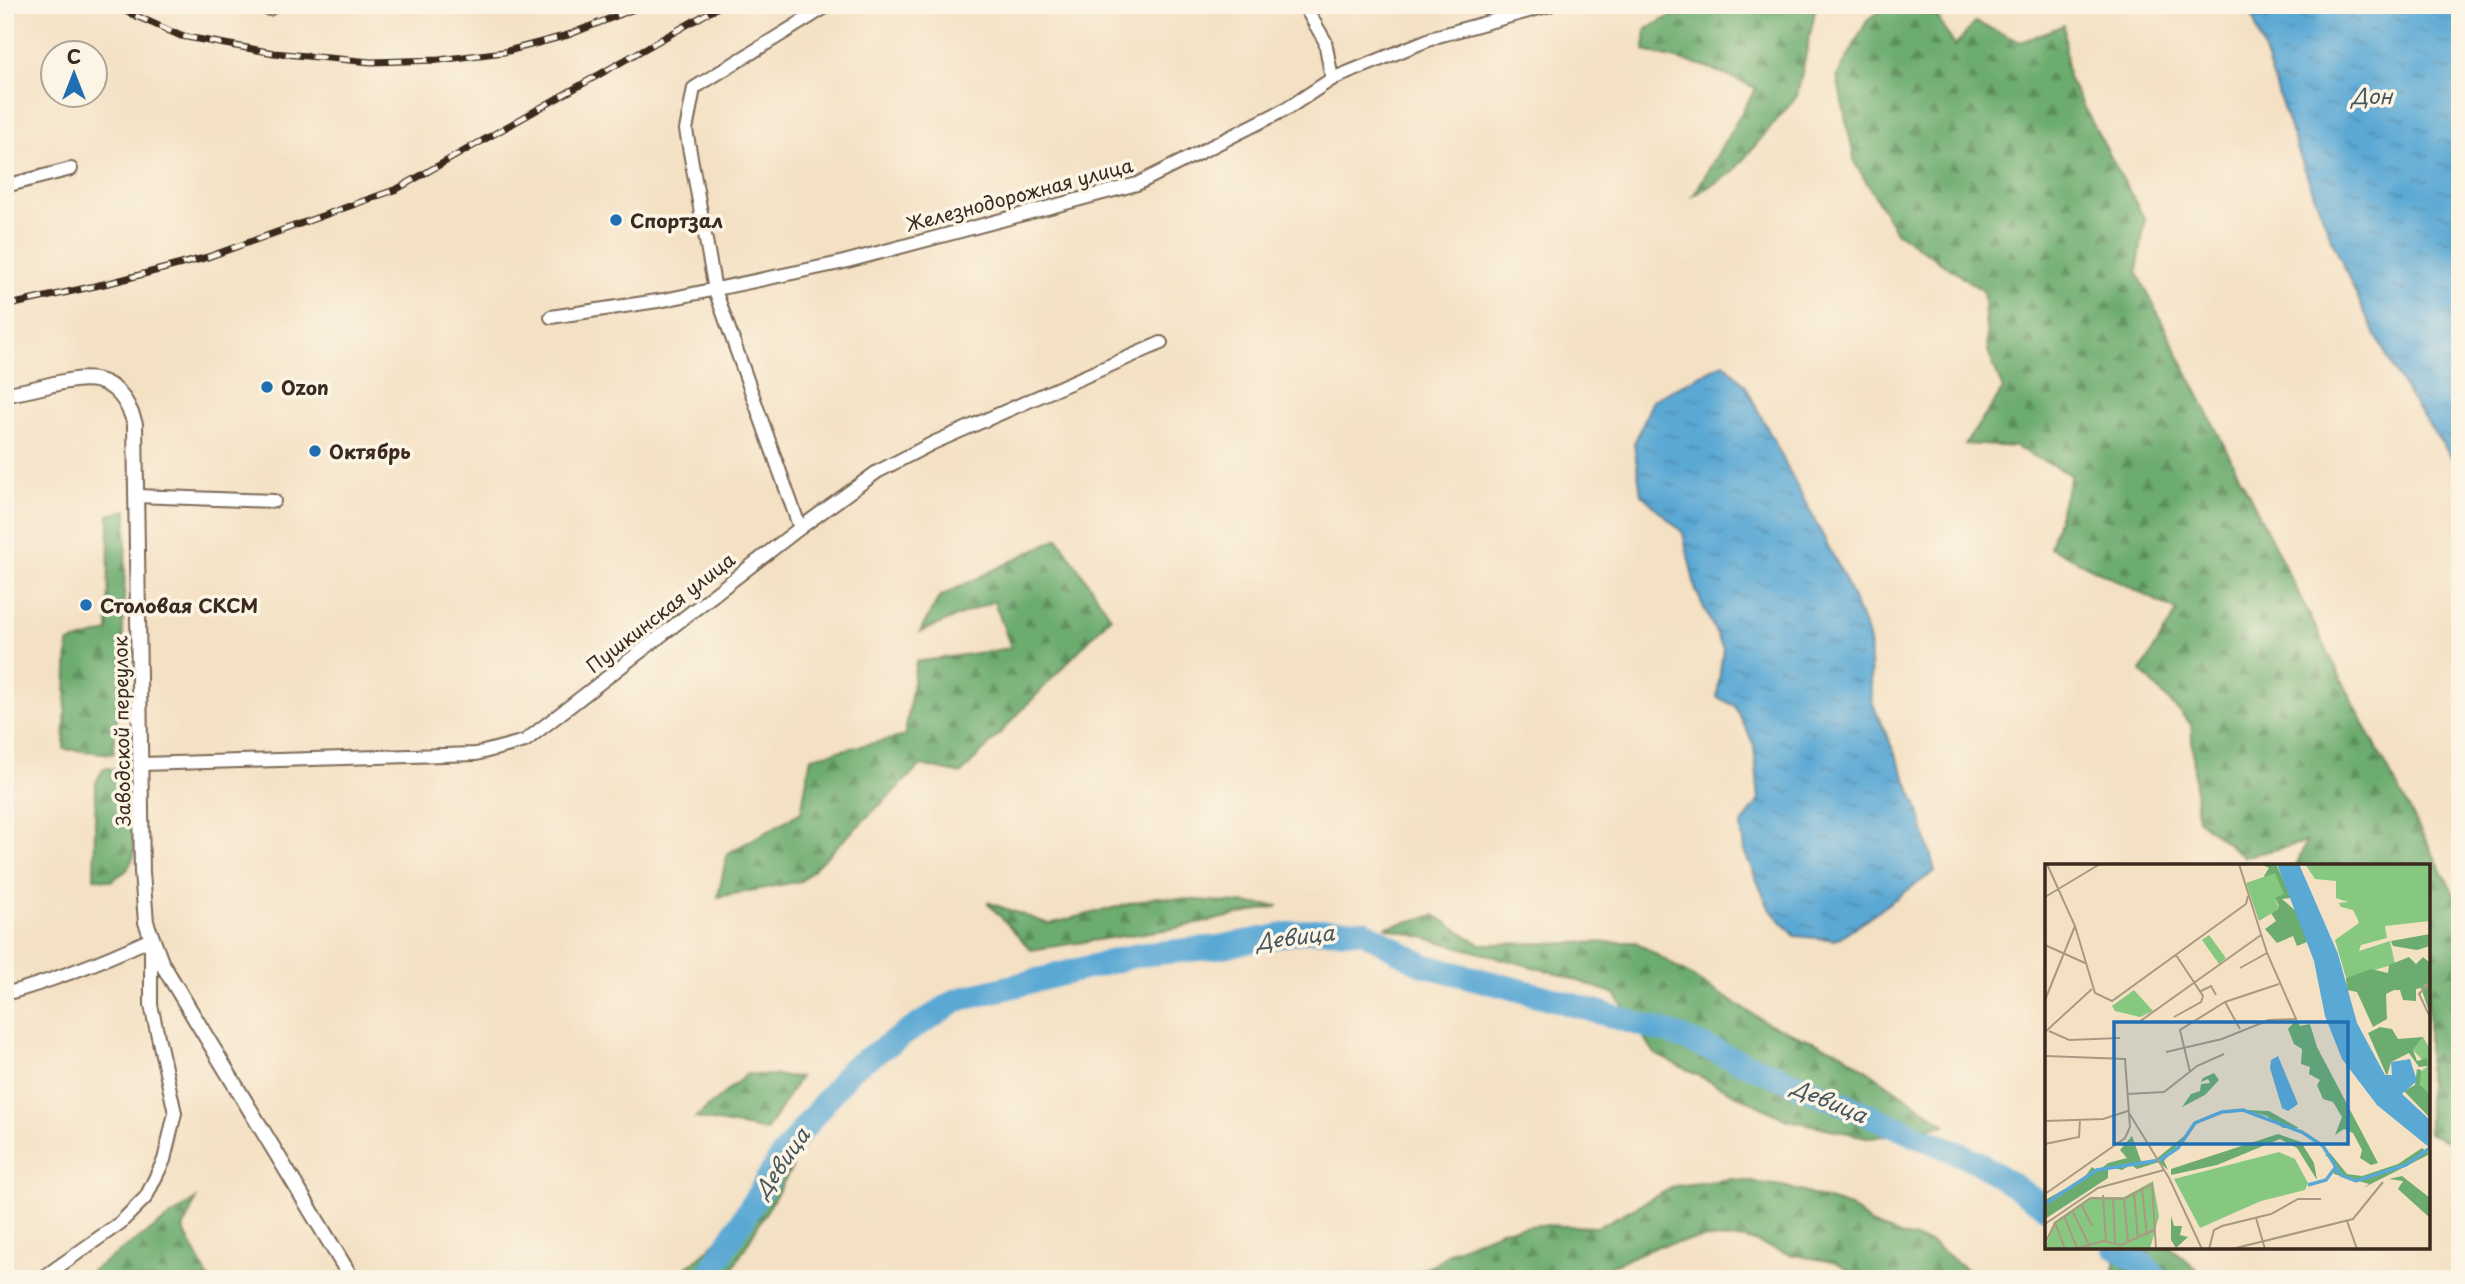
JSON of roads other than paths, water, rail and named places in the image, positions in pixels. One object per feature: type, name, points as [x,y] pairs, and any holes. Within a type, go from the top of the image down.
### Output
[{"type":"street","points":[[800,528],[715,290],[686,130],[694,88],[829,5]]},
{"type":"street","points":[[1304,5],[1325,41],[1332,79]]},
{"type":"street","name":"Железнодорожная улица","points":[[551,317],[715,290],[840,263],[1137,184],[1288,108],[1332,79],[1438,36],[1550,5]]},
{"type":"street","points":[[5,187],[71,169]]},
{"type":"street","name":"Пушкинская улица","points":[[142,764],[476,754],[525,741],[800,528],[877,472],[933,443],[1161,343]]},
{"type":"street","name":"Заводской переулок","points":[[5,394],[79,379],[104,381],[129,404],[135,424],[142,872],[146,922],[161,962],[352,1279]]},
{"type":"street","points":[[136,496],[274,501]]},
{"type":"street","points":[[5,994],[95,965],[151,939],[151,1005],[175,1113],[164,1160],[146,1197],[120,1223],[41,1279]]},
{"type":"water","name":"Дон","points":[[2249,5],[2460,5],[2460,468],[2411,399],[2357,297],[2317,202]]},
{"type":"water","points":[[1724,363],[1745,385],[1844,577],[1869,638],[1872,702],[1917,804],[1935,871],[1836,940],[1795,936],[1769,908],[1744,851],[1741,826],[1759,800],[1754,745],[1735,706],[1717,697],[1723,648],[1696,591],[1683,533],[1641,494],[1634,444],[1653,400]]},
{"type":"waterway","name":"Девица","points":[[706,1279],[781,1157],[851,1069],[957,1000],[1138,955],[1218,947],[1311,930],[1363,931],[1423,965],[1670,1033],[1976,1161],[2045,1207]]},
{"type":"waterway","name":"Девица","points":[[2117,1249],[2141,1263],[2159,1279]]},
{"type":"railway","points":[[112,5],[181,36],[274,53],[371,62],[439,60],[504,52],[568,35],[644,5]]},
{"type":"railway","points":[[5,306],[208,257],[397,189],[722,5]]},
{"type":"place","name":"Спортзал","points":[[616,220]]},
{"type":"place","name":"Ozon","points":[[267,387]]},
{"type":"place","name":"Октябрь","points":[[315,451]]},
{"type":"place","name":"Столовая СКСМ","points":[[86,605]]}]
